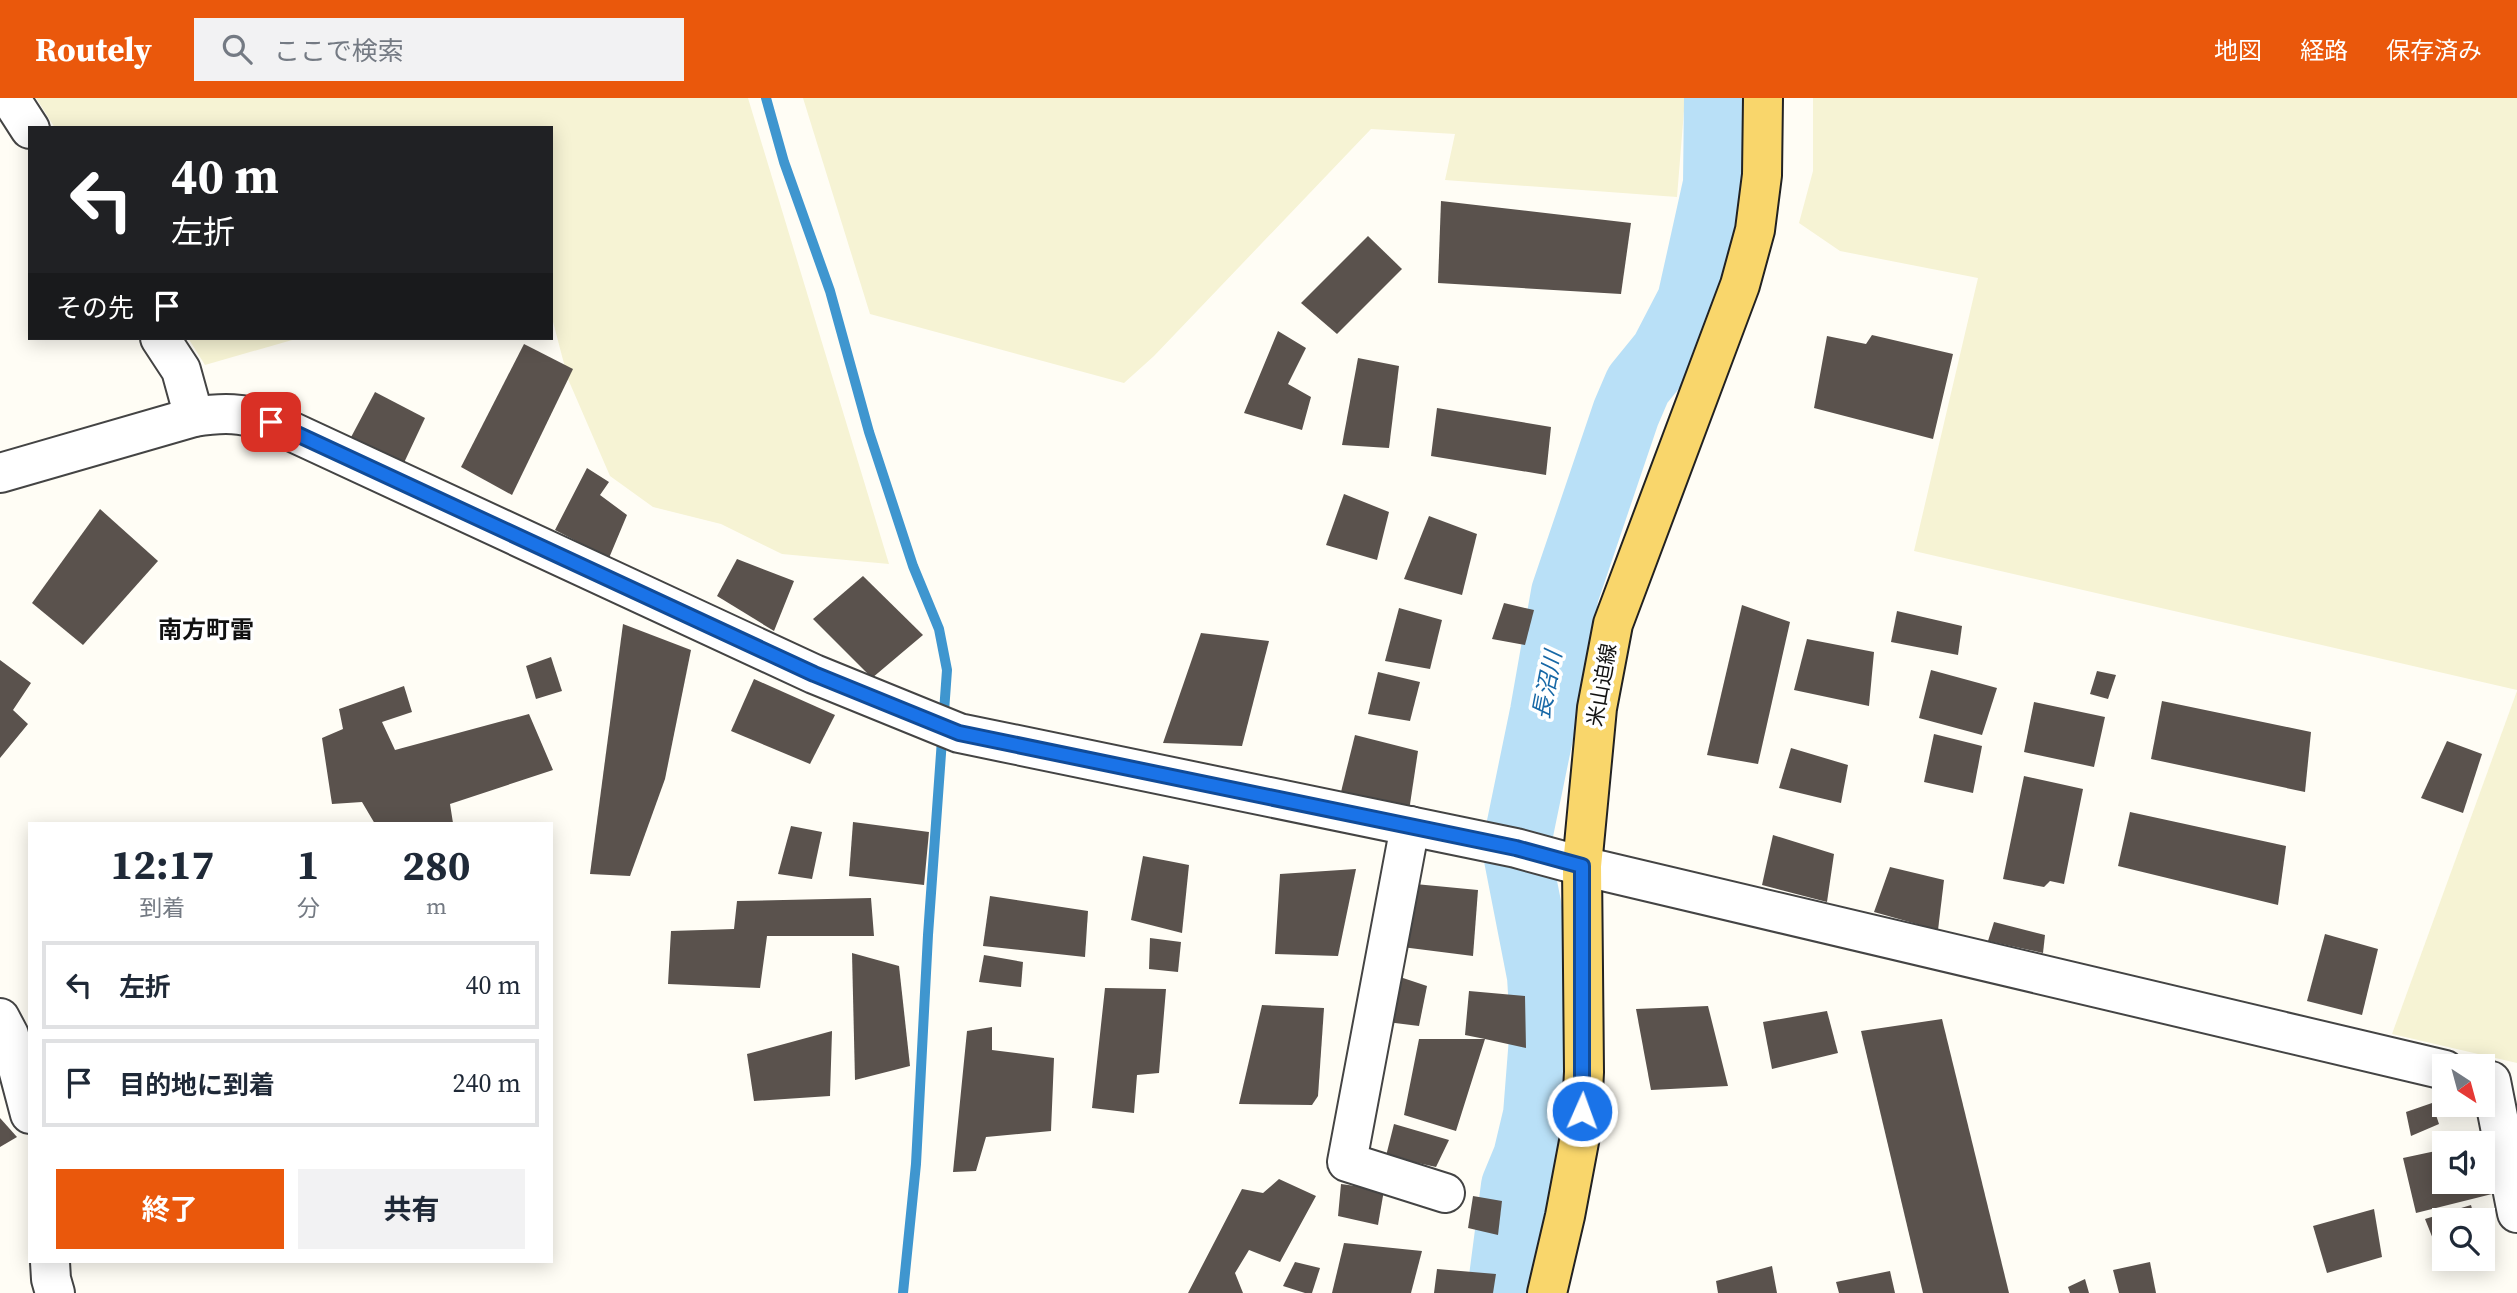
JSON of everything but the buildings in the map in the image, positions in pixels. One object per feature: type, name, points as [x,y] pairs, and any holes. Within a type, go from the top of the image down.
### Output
[{"type":"main road","name":"米山迫線","points":[[1546,1293],[1566,1216],[1581,1131],[1584,1072],[1582,866],[1597,708],[1613,624],[1740,285],[1755,230],[1762,175],[1763,98]]},
{"type":"street","points":[[10,98],[28,126]]},
{"type":"street","points":[[161,340],[181,370],[194,417]]},
{"type":"street","points":[[0,473],[194,417],[240,413],[271,422],[801,668],[944,727],[1516,848],[1582,866],[2432,1067]]},
{"type":"street","points":[[1410,826],[1347,1162],[1445,1193]]},
{"type":"street","points":[[0,1017],[9,1035],[28,1106]]},
{"type":"street","points":[[2497,1083],[2517,1213]]},
{"type":"street","points":[[50,1263],[55,1293]]},
{"type":"shaded area","points":[[36,98],[748,98],[889,564],[782,554],[721,524],[653,507],[610,476],[568,379],[553,322],[553,126],[54,126]]},
{"type":"shaded area","points":[[803,98],[1685,98],[1677,197],[1445,180],[1455,134],[1371,129],[1154,356],[1124,383],[870,314]]},
{"type":"shaded area","points":[[1813,98],[2517,98],[2517,690],[1914,551],[1978,278],[1840,251],[1799,223],[1813,171]]},
{"type":"shaded area","points":[[189,340],[292,340],[205,365]]},
{"type":"shaded area","points":[[2517,691],[2517,1063],[2496,1058],[2496,1054],[2478,1054],[2392,1034]]},
{"type":"waterway","points":[[766,98],[784,162],[830,291],[869,432],[913,566],[939,629],[947,670],[928,935],[916,1164],[903,1293]]},
{"type":"waterway","name":"長沼川","points":[[1501,1293],[1515,1186],[1527,1157],[1537,1115],[1544,1026],[1541,976],[1516,848],[1565,593],[1638,385],[1664,353],[1691,301],[1717,184],[1718,98]]},
{"type":"district","name":"南方町雷","points":[[206,630]]},
{"type":"route","points":[[271,422],[814,674],[959,733],[1516,848],[1582,866],[1582,1111]]}]
